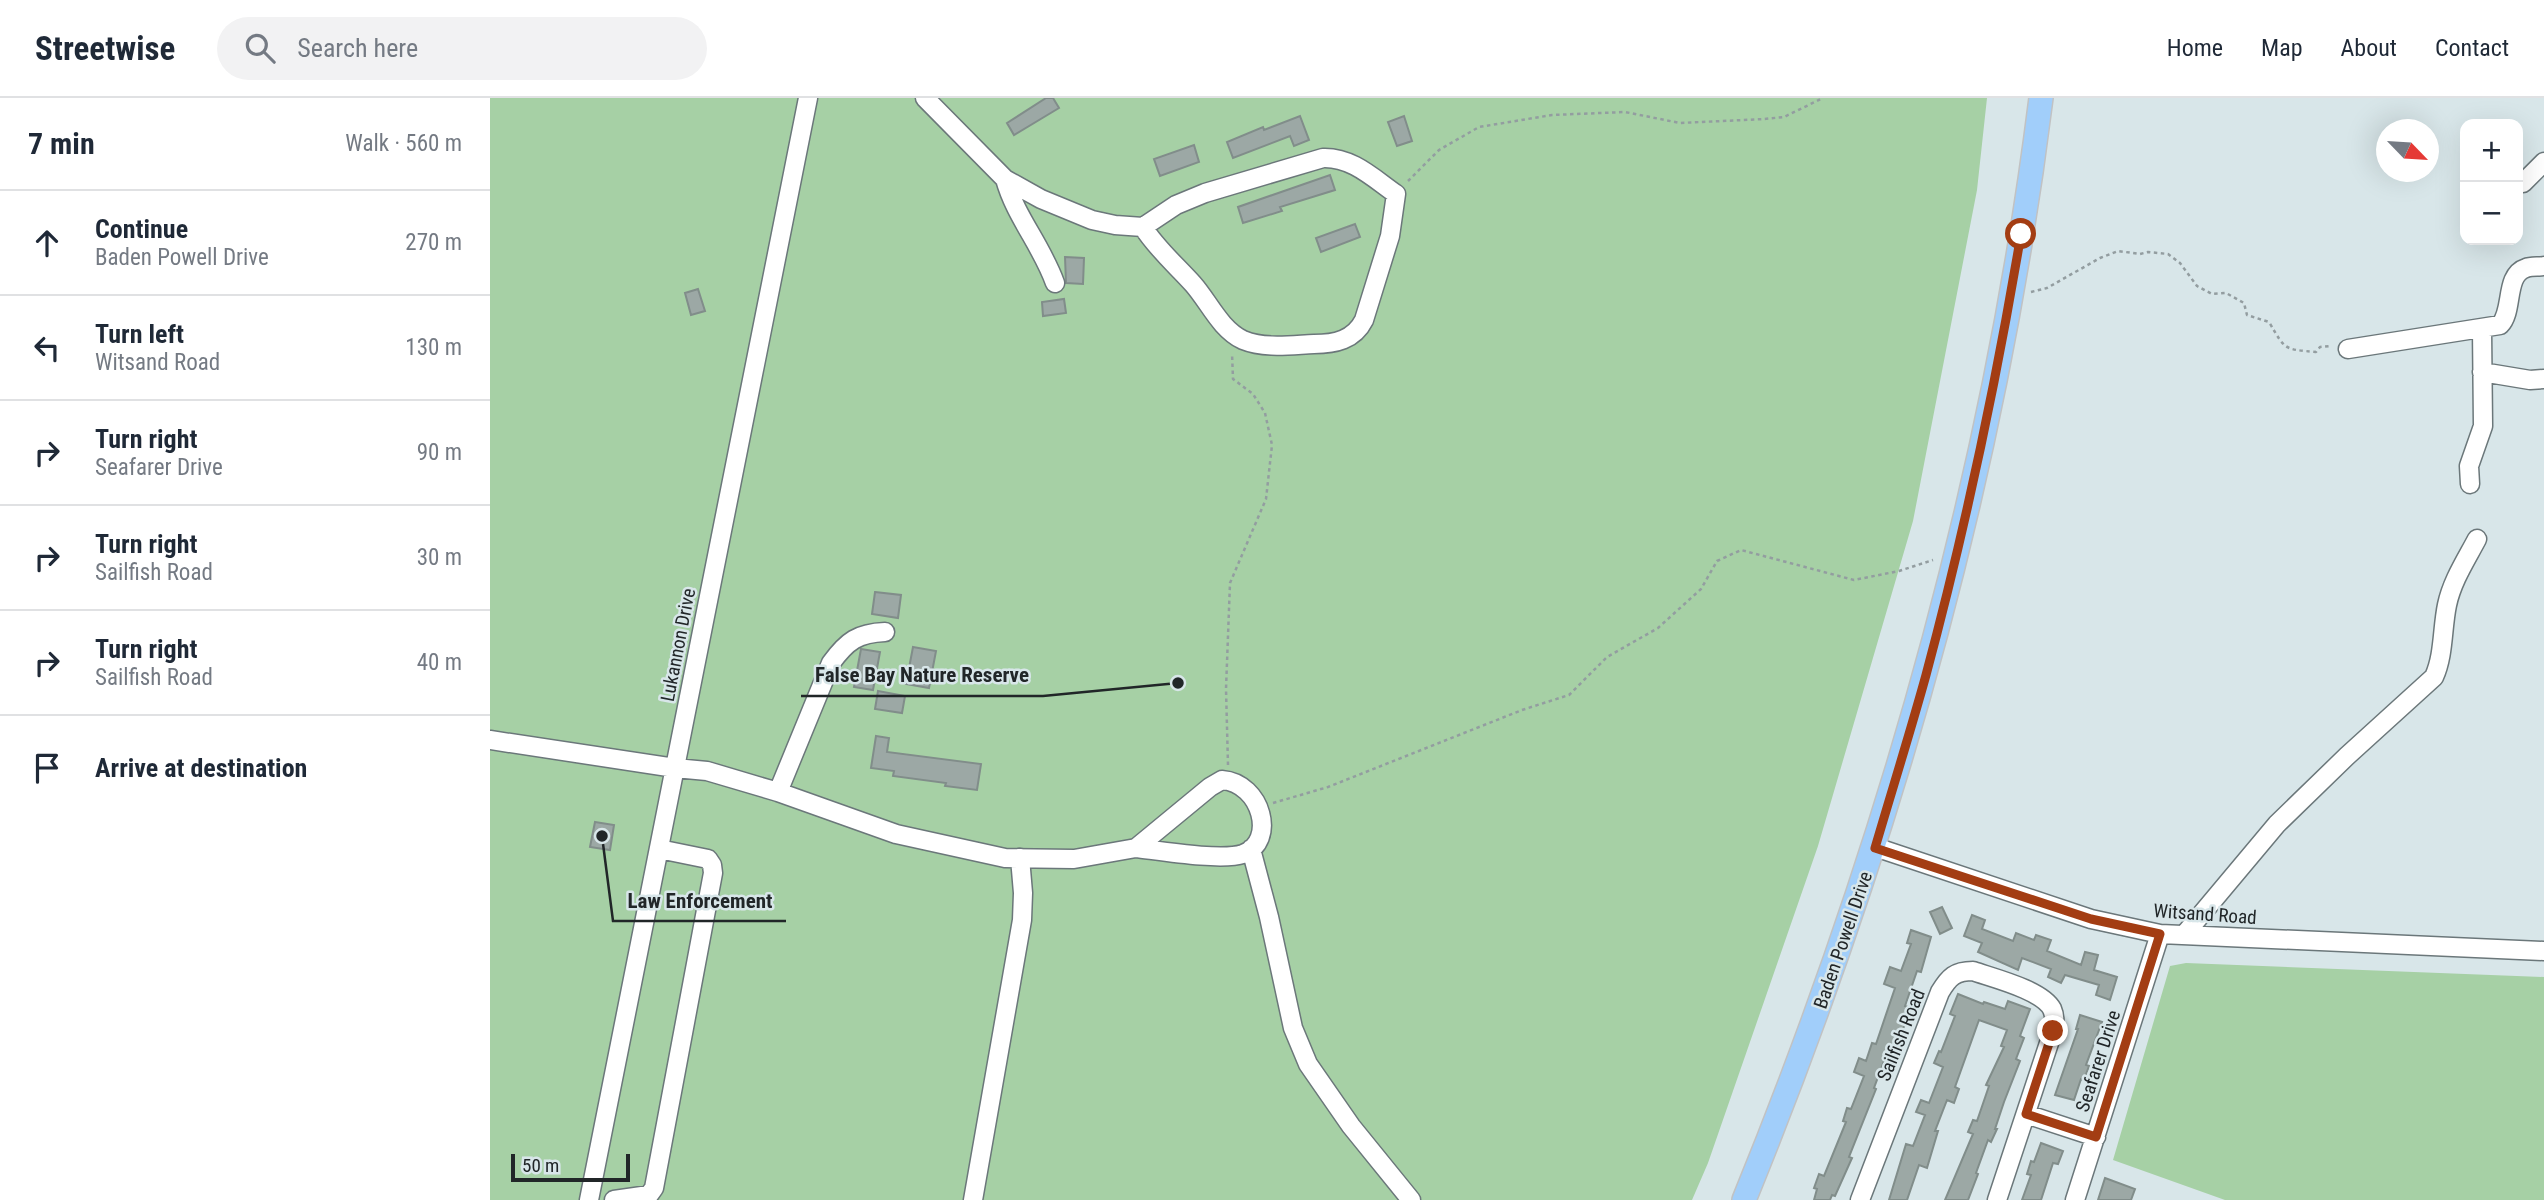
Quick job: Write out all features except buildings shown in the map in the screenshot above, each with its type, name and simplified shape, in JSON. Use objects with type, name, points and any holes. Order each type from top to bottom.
[{"type":"main road","name":"Baden Powell Drive","points":[[1744,1200],[1818,1012],[1875,848],[1927,669],[1984,433],[2012,289],[2041,98]]},
{"type":"street","name":"Lukannon Drive","points":[[589,1200],[808,98]]},
{"type":"street","points":[[925,98],[1005,178],[1041,199],[1092,220],[1115,225],[1143,226],[1176,205],[1195,197],[1323,158],[1334,158],[1353,164],[1396,194],[1390,236],[1364,320],[1357,332],[1333,343],[1279,345],[1247,341],[1231,332],[1194,285],[1151,239],[1143,226]]},
{"type":"street","points":[[2524,183],[2544,162]]},
{"type":"street","points":[[1005,178],[1009,195],[1039,244],[1055,283]]},
{"type":"street","points":[[2348,349],[2500,325],[2504,321],[2513,281],[2526,268],[2544,267]]},
{"type":"street","points":[[2470,484],[2469,466],[2483,426],[2482,329]]},
{"type":"street","points":[[2482,372],[2530,380],[2544,379]]},
{"type":"street","points":[[2184,935],[2277,824],[2434,677],[2439,666],[2447,604],[2454,583],[2477,539]]},
{"type":"street","points":[[778,792],[831,663],[839,651],[858,636],[885,632]]},
{"type":"street","points":[[490,740],[707,771],[778,792],[896,834],[969,852],[1020,858],[1074,859],[1136,848],[1194,855],[1242,854],[1251,849],[1258,840],[1261,830],[1260,807],[1248,791],[1223,780],[1210,787],[1136,848]]},
{"type":"street","name":"Witsand Road","points":[[1875,848],[2080,916],[2160,934],[2544,951]]},
{"type":"street","points":[[614,1200],[649,1195],[654,1188],[713,873],[708,859],[659,849]]},
{"type":"street","points":[[1251,849],[1293,1028],[1308,1064],[1351,1126],[1412,1200]]},
{"type":"street","points":[[973,1200],[1022,920],[1020,858]]},
{"type":"street","name":"Seafarer Drive","points":[[2075,1200],[2160,934]]},
{"type":"street","name":"Sailfish Road","points":[[1860,1200],[1940,992],[1954,974],[1973,971],[2036,995],[2048,1003],[2055,1018],[1997,1200]]},
{"type":"street","points":[[2026,1114],[2096,1137]]},
{"type":"path","points":[[1396,194],[1439,150],[1479,127],[1552,115],[1625,112],[1681,123],[1764,119],[1784,117],[1823,98]]},
{"type":"path","points":[[2012,289],[2035,293],[2118,251],[2168,254],[2180,263],[2197,286],[2212,293],[2226,293],[2244,303],[2247,315],[2269,322],[2281,343],[2288,349],[2316,352],[2320,347],[2348,349]]},
{"type":"path","points":[[1228,780],[1226,689],[1230,583],[1266,499],[1272,444],[1265,413],[1253,394],[1233,379],[1231,332]]},
{"type":"path","points":[[1260,807],[1328,787],[1522,710],[1569,695],[1608,657],[1658,628],[1701,589],[1717,561],[1741,550],[1854,580],[1899,571],[1956,553]]},
{"type":"green space","points":[[490,98],[1987,98],[1977,190],[1913,521],[1818,846],[1708,1163],[1692,1200],[490,1200]]},
{"type":"green space","points":[[2186,963],[2544,977],[2544,1200],[2225,1200],[2113,1160],[2170,966]]},
{"type":"place","name":"False Bay Nature Reserve","points":[[1178,683]]},
{"type":"place","name":"Law Enforcement","points":[[602,836]]},
{"type":"route","points":[[2021,234],[1992,394],[1960,540],[1925,678],[1875,848],[2091,919],[2160,934],[2096,1137],[2026,1114],[2053,1031]]}]
